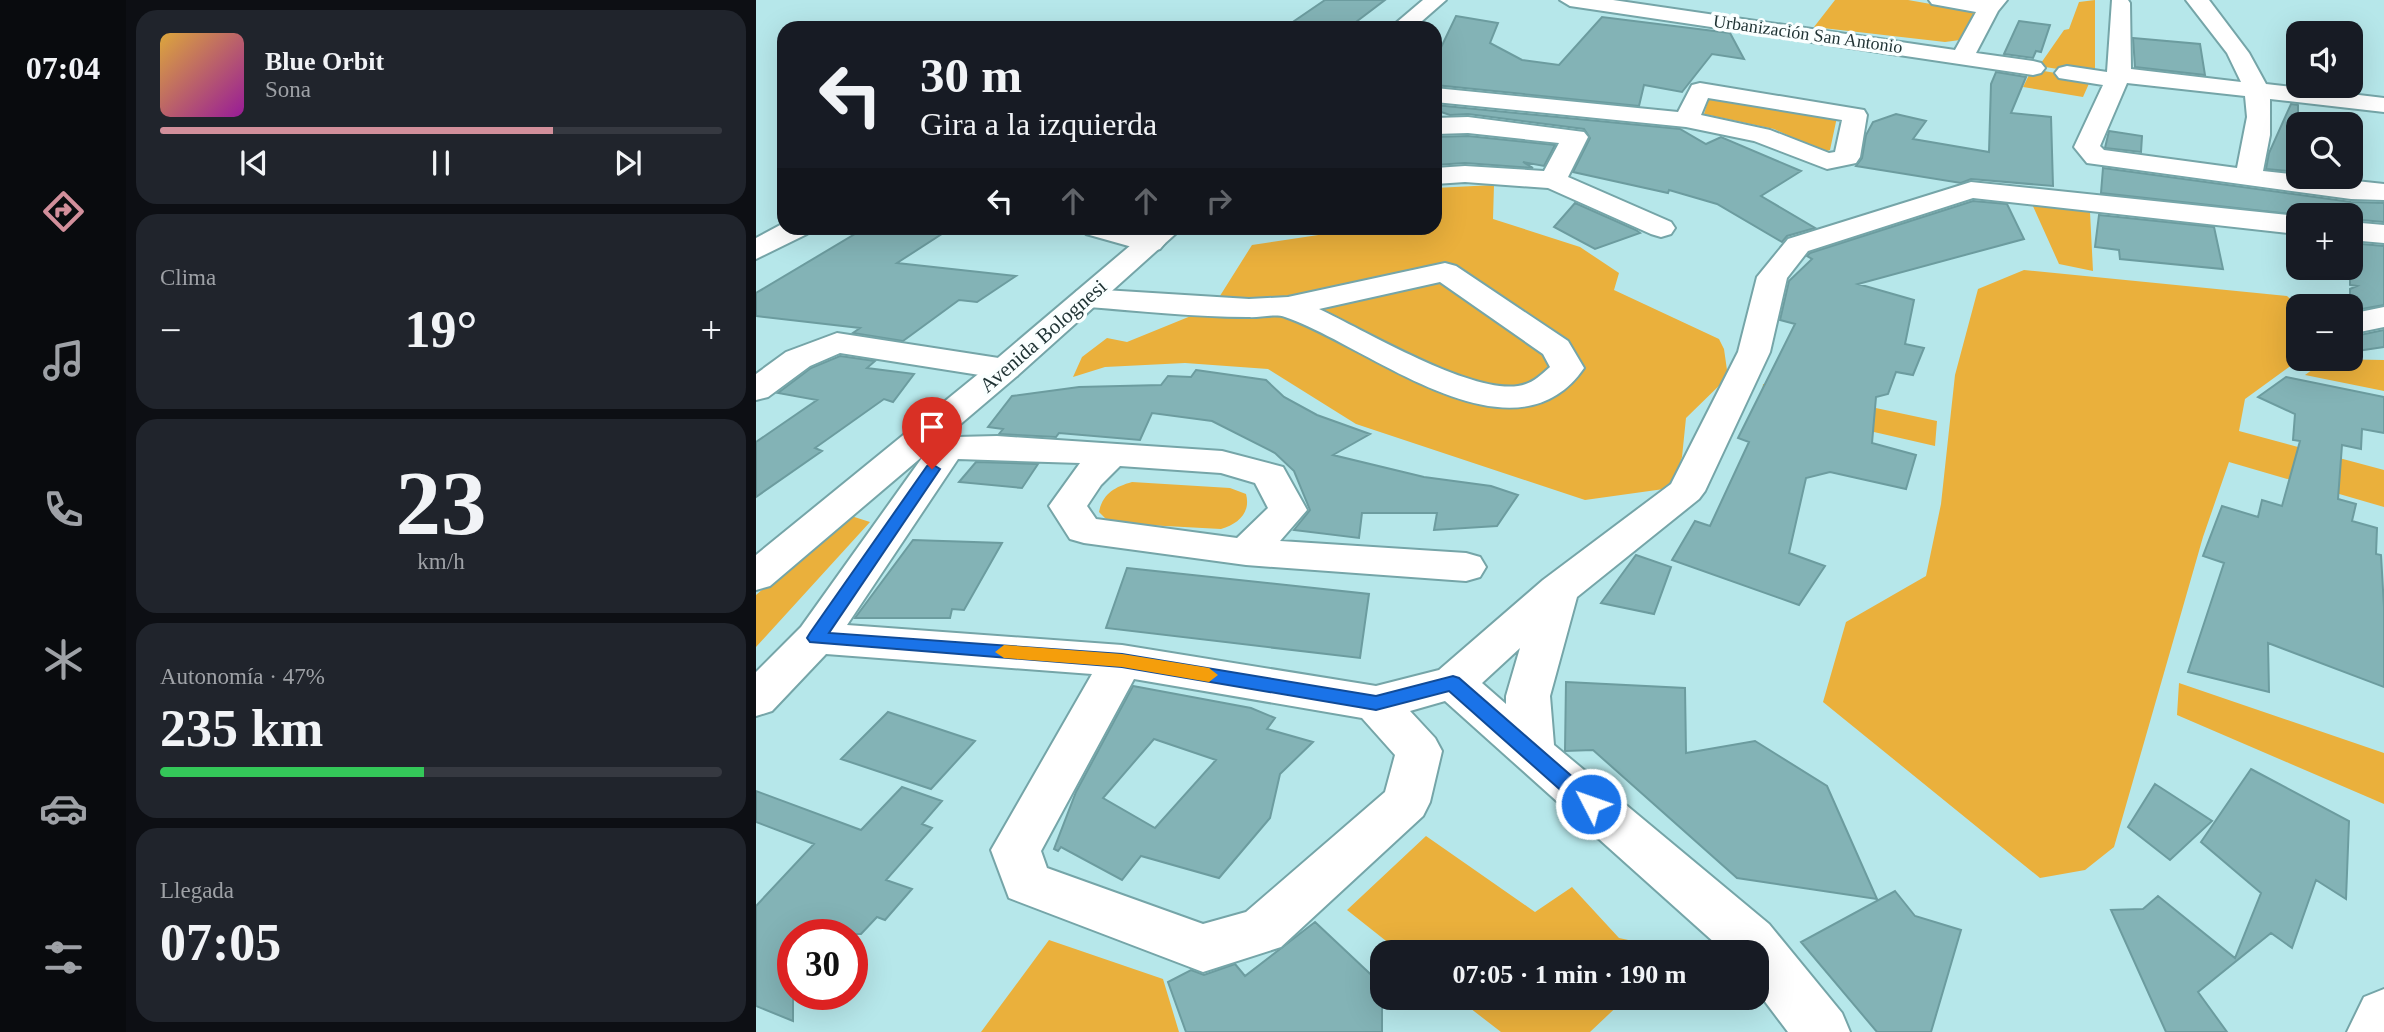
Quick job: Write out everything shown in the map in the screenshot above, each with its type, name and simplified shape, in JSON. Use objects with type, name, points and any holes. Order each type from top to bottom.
[{"type":"street","points":[[1410,21],[1436,0]]},
{"type":"street","name":"Urbanización San Antonio","points":[[1570,0],[2033,68]]},
{"type":"street","points":[[1939,0],[1993,4],[1963,56]]},
{"type":"street","points":[[2196,0],[2247,63],[2258,91],[2261,127],[2248,178]]},
{"type":"street","points":[[2120,3],[2118,78],[2087,147],[2096,157],[2248,178],[2384,192]]},
{"type":"street","points":[[2067,73],[2384,105]]},
{"type":"street","points":[[1442,96],[1686,120],[1761,135],[1826,161],[1847,157],[1855,115],[1700,90],[1686,120]]},
{"type":"street","points":[[1442,126],[1468,125],[1575,137],[1553,180]]},
{"type":"street","points":[[1442,176],[1465,174],[1553,180],[1661,228]]},
{"type":"street","points":[[816,638],[1122,661],[1376,703],[1453,683],[1558,590],[1686,491],[1754,352],[1772,277],[1798,245],[1971,190],[2286,224]]},
{"type":"street","points":[[2363,232],[2384,234]]},
{"type":"street","points":[[756,250],[784,235]]},
{"type":"street","name":"Avenida Bolognesi","points":[[756,576],[937,441],[1005,369],[1159,235]]},
{"type":"street","points":[[1088,298],[1249,308],[1287,306],[1445,272],[1556,348],[1567,368],[1556,384],[1539,393],[1511,398],[1476,394],[1287,306]]},
{"type":"street","points":[[2363,321],[2384,317]]},
{"type":"street","points":[[756,390],[799,359],[837,343],[1005,369]]},
{"type":"street","points":[[756,699],[816,638],[937,441],[1222,462],[1270,475],[1288,510],[1247,552]]},
{"type":"street","points":[[1111,454],[1087,477],[1068,506],[1083,530],[1247,552],[1466,567]]},
{"type":"street","points":[[1531,753],[1528,696],[1558,590]]},
{"type":"street","points":[[1122,661],[1016,850],[1027,883],[1203,948],[1262,931],[1406,802],[1419,751],[1376,703]]},
{"type":"street","points":[[1453,683],[1750,941],[1822,1032]]},
{"type":"street","points":[[2375,1032],[2384,1015]]},
{"type":"shaded area","points":[[1835,0],[1908,0],[1976,12],[1960,40],[1945,42],[1814,27]]},
{"type":"shaded area","points":[[2095,0],[2095,75],[2039,66],[2064,30],[2069,29],[2079,2]]},
{"type":"shaded area","points":[[2032,69],[2091,79],[2083,97],[2023,87]]},
{"type":"shaded area","points":[[1709,98],[1837,117],[1830,150],[1824,152],[1774,129],[1704,114]]},
{"type":"shaded area","points":[[1494,185],[1493,219],[1580,247],[1619,273],[1614,290],[1719,339],[1724,349],[1728,377],[1686,418],[1682,457],[1671,488],[1585,500],[1356,424],[1268,369],[1185,363],[1105,367],[1073,377],[1082,357],[1107,338],[1127,342],[1213,307],[1252,245],[1318,235],[1442,235],[1442,188]]},
{"type":"shaded area","points":[[2032,204],[2090,212],[2093,271],[2059,264]]},
{"type":"shaded area","points":[[2024,270],[2286,296],[2286,369],[2245,399],[2239,431],[2384,470],[2384,507],[2229,462],[2203,537],[2114,847],[2085,870],[2040,878],[1823,702],[1846,622],[1926,576],[1941,504],[1955,375],[1978,289]]},
{"type":"shaded area","points":[[2363,360],[2384,360],[2384,391],[2305,375],[2310,371],[2363,371]]},
{"type":"shaded area","points":[[1763,384],[1937,421],[1935,446],[1761,406]]},
{"type":"shaded area","points":[[1132,482],[1230,488],[1246,494],[1247,507],[1238,521],[1221,529],[1110,523],[1099,512],[1103,500],[1115,489]]},
{"type":"shaded area","points":[[848,515],[870,522],[756,647],[756,595]]},
{"type":"shaded area","points":[[2179,683],[2384,753],[2384,804],[2177,715]]},
{"type":"shaded area","points":[[1426,836],[1535,912],[1572,887],[1619,938],[1628,940],[1385,940],[1347,910]]},
{"type":"shaded area","points":[[1049,940],[1163,979],[1179,1032],[981,1032]]},
{"type":"shaded area","points":[[1473,1010],[1613,1010],[1590,1032],[1501,1032]]},
{"type":"building","points":[[1325,0],[1385,0],[1357,21],[1294,21]]},
{"type":"building","points":[[1456,16],[1498,23],[1490,43],[1522,60],[1559,65],[1602,17],[1730,33],[1744,59],[1712,54],[1682,92],[1644,85],[1639,106],[1442,86],[1442,45]]},
{"type":"building","points":[[2019,21],[2050,25],[2041,52],[2036,51],[2033,58],[2004,54]]},
{"type":"building","points":[[2133,38],[2200,44],[2205,75],[2135,67]]},
{"type":"building","points":[[1996,72],[2026,77],[2011,113],[2051,117],[2053,186],[1971,179],[1961,183],[1856,166],[1862,158],[1866,135],[1873,122],[1896,114],[1926,121],[1913,139],[1989,152],[1991,84]]},
{"type":"building","points":[[2291,104],[2298,105],[2298,112],[2287,112]]},
{"type":"building","points":[[1442,106],[1680,129],[1706,144],[1721,137],[1801,171],[1761,196],[1815,228],[1787,236],[1782,242],[1717,204],[1669,190],[1668,193],[1573,172],[1590,138],[1584,129],[1468,114],[1450,115],[1442,112]]},
{"type":"building","points":[[2286,115],[2286,171],[2266,169],[2269,153]]},
{"type":"building","points":[[2109,131],[2142,136],[2141,152],[2105,148]]},
{"type":"building","points":[[1468,136],[1555,145],[1544,166],[1523,162],[1533,168],[1465,163],[1442,165],[1442,137]]},
{"type":"building","points":[[2103,168],[2351,202],[2384,203],[2384,222],[2363,220],[2363,203],[2286,203],[2286,213],[2101,193]]},
{"type":"building","points":[[1973,201],[2007,204],[2024,239],[1858,284],[1914,300],[1905,344],[1924,348],[1913,375],[1896,372],[1888,394],[1876,397],[1872,443],[1916,455],[1906,489],[1830,472],[1806,478],[1789,553],[1825,566],[1799,605],[1672,560],[1695,521],[1710,526],[1749,442],[1738,438],[1795,324],[1780,320],[1789,281],[1812,259],[1807,256]]},
{"type":"building","points":[[1575,203],[1640,233],[1595,249],[1554,227]]},
{"type":"building","points":[[2099,215],[2214,227],[2223,269],[2120,259],[2119,250],[2095,247]]},
{"type":"building","points":[[853,235],[940,235],[897,263],[1016,276],[977,302],[959,300],[903,341],[853,333],[860,328],[756,316],[756,293]]},
{"type":"building","points":[[2363,244],[2384,246],[2384,305],[2363,309],[2363,294],[2350,294],[2350,289],[2357,286],[2350,285],[2350,280],[2363,280]]},
{"type":"building","points":[[2384,330],[2384,347],[2363,350],[2363,334]]},
{"type":"building","points":[[840,356],[875,361],[867,368],[914,374],[893,402],[884,399],[815,448],[822,451],[756,497],[756,442],[817,400],[778,393],[811,368]]},
{"type":"building","points":[[1196,370],[1266,380],[1284,397],[1317,415],[1370,434],[1333,455],[1424,477],[1491,486],[1518,495],[1497,526],[1434,530],[1437,513],[1362,513],[1359,538],[1294,530],[1310,510],[1294,471],[1275,453],[1212,421],[1152,413],[1140,440],[1059,433],[1056,437],[999,434],[1003,429],[988,427],[1012,396],[1079,387],[1161,385],[1168,376],[1191,377]]},
{"type":"building","points":[[2286,377],[2384,397],[2384,433],[2362,429],[2361,449],[2342,445],[2338,499],[2356,504],[2352,521],[2377,528],[2376,554],[2381,555],[2384,607],[2384,687],[2268,643],[2269,692],[2188,672],[2224,563],[2203,556],[2222,506],[2258,517],[2262,500],[2282,506],[2300,441],[2293,440],[2295,414],[2258,397]]},
{"type":"building","points":[[976,462],[1038,464],[1022,488],[959,482]]},
{"type":"building","points":[[913,540],[1002,543],[964,610],[952,609],[950,618],[855,618]]},
{"type":"building","points":[[1636,555],[1671,567],[1654,614],[1601,603]]},
{"type":"building","points":[[1127,568],[1369,594],[1360,658],[1106,628]]},
{"type":"building","points":[[1566,682],[1685,688],[1686,753],[1755,741],[1827,786],[1877,899],[1737,878],[1593,750],[1565,751]]},
{"type":"building","points":[[1133,686],[1251,708],[1275,718],[1267,729],[1313,742],[1280,774],[1270,818],[1219,878],[1141,856],[1122,880],[1061,847],[1058,851],[1054,849],[1076,792]],"holes":[[[1154,739],[1216,760],[1155,828],[1103,798]]]},
{"type":"building","points":[[888,712],[975,741],[931,789],[841,759]]},
{"type":"building","points":[[2251,769],[2349,821],[2346,899],[2316,880],[2292,948],[2271,933],[2198,992],[2227,1032],[2166,1032],[2111,910],[2143,909],[2158,896],[2235,958],[2261,893],[2201,842]]},
{"type":"building","points":[[2155,784],[2212,821],[2170,860],[2128,827]]},
{"type":"building","points":[[902,787],[942,801],[922,824],[932,828],[886,880],[912,889],[885,920],[877,917],[868,927],[868,919],[777,919],[777,1010],[793,1010],[793,1021],[756,1006],[756,906],[814,844],[756,822],[756,791],[861,830]]},
{"type":"building","points":[[1895,891],[1915,916],[1961,930],[1931,1032],[1877,1032],[1801,942]]},
{"type":"building","points":[[1315,922],[1370,974],[1370,1010],[1382,1010],[1382,1032],[1186,1032],[1168,982],[1191,970],[1204,975],[1235,964],[1245,976]]},
{"type":"slow traffic","points":[[1004,652],[1122,661],[1209,675]]},
{"type":"route","points":[[932,469],[816,638],[1122,661],[1376,703],[1453,683],[1591,804]]}]
